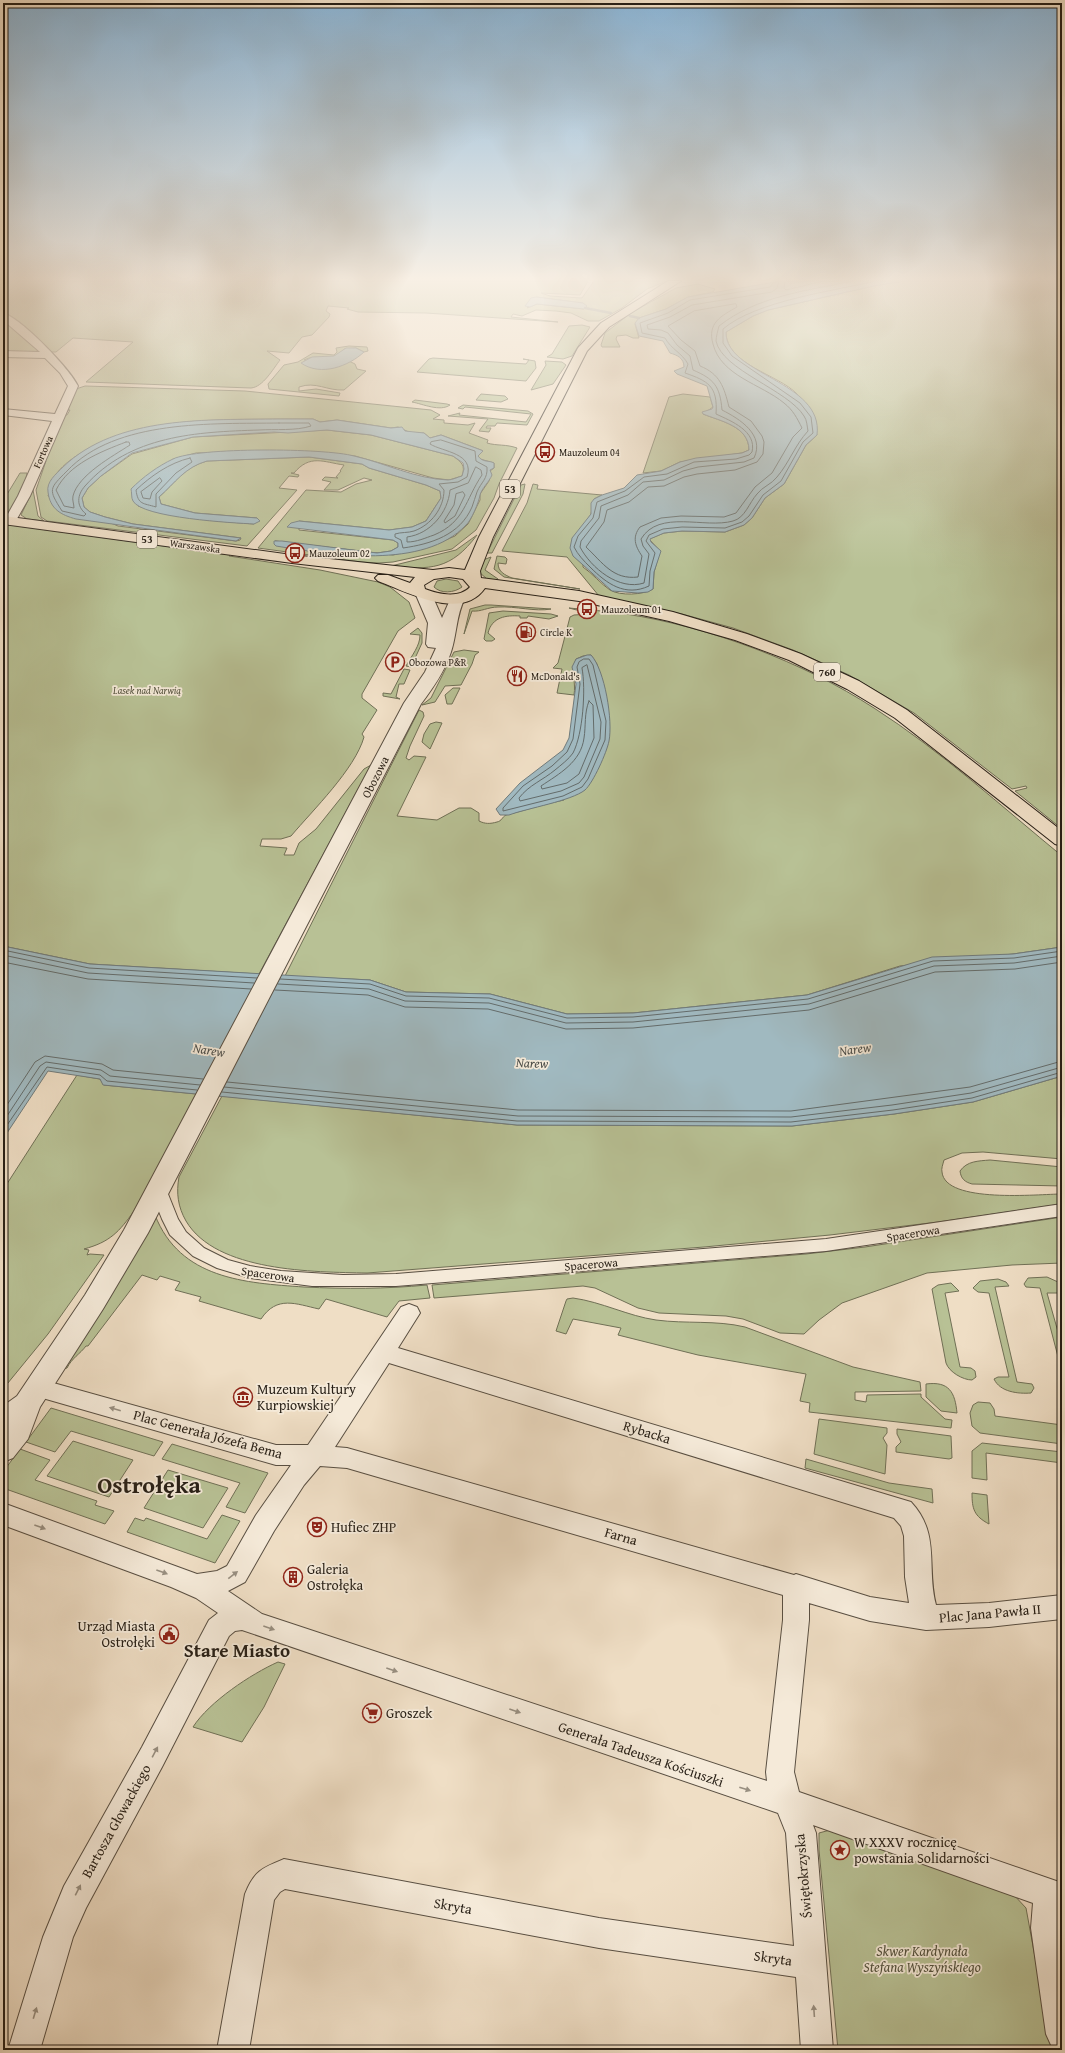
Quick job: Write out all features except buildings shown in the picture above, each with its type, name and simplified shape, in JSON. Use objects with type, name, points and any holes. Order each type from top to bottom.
[{"type":"main road","name":"53","points":[[486,537],[460,558],[418,582],[421,592],[436,598],[463,597],[477,590],[472,571],[486,537],[567,377]]},
{"type":"main road","name":"Warszawska","points":[[6,520],[292,559],[434,574]]},
{"type":"main road","name":"Warszawska","points":[[292,559],[377,576],[421,592]]},
{"type":"main road","name":"53","points":[[434,574],[456,573],[475,580]]},
{"type":"main road","name":"760","points":[[475,580],[579,596],[673,617],[730,633],[779,651],[836,676],[901,714],[1062,840]]},
{"type":"main road","name":"760","points":[[463,597],[522,596],[615,605]]},
{"type":"street","name":"Fortowa","points":[[6,520],[26,492],[59,418],[73,385],[68,377]]},
{"type":"street","points":[[3,412],[59,418]]},
{"type":"street","name":"Obozowa","points":[[413,703],[418,679],[435,644],[436,633],[436,623],[421,592]]},
{"type":"street","name":"Obozowa","points":[[158,1189],[413,703],[430,681],[443,652],[449,614],[463,597]]},
{"type":"street","points":[[3,1450],[18,1431],[33,1396],[110,1276],[158,1189]]},
{"type":"street","name":"Spacerowa","points":[[158,1189],[168,1215],[180,1237],[191,1247],[216,1262],[232,1269],[254,1274],[356,1281],[396,1280],[826,1245],[1062,1210]]},
{"type":"street","points":[[196,1586],[221,1582],[236,1574],[265,1524],[295,1478],[315,1455],[409,1313]]},
{"type":"street","name":"Rybacka","points":[[382,1352],[891,1506],[902,1510],[910,1516]]},
{"type":"street","points":[[3,1421],[33,1396]]},
{"type":"street","name":"Plac Generała Józefa Bema","points":[[33,1396],[276,1455],[315,1455]]},
{"type":"street","name":"Farna","points":[[315,1455],[348,1458],[796,1586],[870,1609],[926,1618]]},
{"type":"street","points":[[3,1514],[173,1576],[196,1586],[234,1610]]},
{"type":"street","name":"Plac Jana Pawła II","points":[[910,1516],[915,1524],[918,1534],[918,1587],[926,1618],[958,1618],[1062,1607]]},
{"type":"street","name":"Świętokrzyska","points":[[796,1586],[796,1620],[780,1772],[782,1787],[800,1833],[817,2050]]},
{"type":"street","name":"Generała Tadeusza Kościuszki","points":[[234,1610],[254,1623],[787,1802],[1055,1896]]},
{"type":"street","name":"Bartosza Głowackiego","points":[[24,2050],[58,1937],[84,1879],[152,1757],[219,1628],[228,1621],[234,1610]]},
{"type":"street","name":"Skryta","points":[[233,2050],[260,1894],[269,1881],[284,1874],[599,1933],[811,1964]]},
{"type":"street","points":[[1055,1896],[1046,1928],[1062,2034]]},
{"type":"green space","points":[[92,377],[268,377],[260,384],[251,388],[86,382]]},
{"type":"green space","points":[[274,377],[359,377],[344,390],[311,385],[299,387],[299,391],[316,389],[340,393],[339,396],[269,389],[268,384]]},
{"type":"green space","points":[[475,377],[529,377],[526,381]]},
{"type":"green space","points":[[539,377],[558,377],[553,384],[531,390]]},
{"type":"green space","points":[[770,377],[1062,377],[1062,829],[1015,791],[1027,788],[1026,786],[1012,789],[914,713],[849,675],[793,650],[733,628],[682,614],[599,596],[567,557],[502,551],[527,503],[533,484],[538,485],[537,489],[602,495],[594,499],[591,514],[585,523],[583,567],[607,588],[614,592],[632,594],[643,593],[653,589],[654,572],[660,551],[649,539],[664,533],[682,531],[725,532],[744,525],[752,518],[765,498],[784,484],[806,445],[817,435],[800,398],[788,387]]},
{"type":"green space","points":[[85,386],[245,391],[431,410],[440,415],[433,419],[444,420],[444,423],[468,425],[475,423],[469,433],[488,440],[487,443],[517,448],[499,484],[494,498],[476,530],[452,549],[393,562],[361,562],[258,548],[306,490],[341,492],[356,484],[372,480],[364,478],[338,490],[324,490],[331,482],[322,480],[325,477],[338,478],[336,477],[344,465],[323,461],[311,461],[300,467],[294,473],[291,473],[299,475],[298,477],[289,476],[279,488],[297,490],[247,546],[47,521],[41,517],[36,490],[46,461],[43,460],[64,415],[67,415],[70,410],[66,410],[76,389]],"holes":[[[313,419],[320,422],[337,420],[391,428],[398,427],[411,433],[424,433],[430,438],[441,435],[483,451],[478,456],[480,459],[494,463],[494,468],[490,471],[489,481],[480,494],[480,500],[468,524],[455,536],[433,545],[393,555],[275,541],[377,553],[391,551],[398,547],[398,543],[393,540],[299,530],[299,521],[389,530],[412,527],[426,521],[441,498],[440,491],[426,485],[369,468],[362,464],[309,457],[207,461],[192,467],[180,476],[159,497],[161,504],[195,513],[257,518],[254,524],[181,516],[138,506],[165,465],[173,459],[196,453],[250,451],[355,456],[433,478],[449,480],[462,476],[463,472],[462,464],[453,456],[371,435],[327,430],[193,437],[132,454],[101,476],[88,488],[82,498],[84,507],[90,512],[105,517],[133,524],[241,538],[240,540],[236,541],[118,526],[48,496],[55,475],[70,460],[108,440],[131,432],[155,426],[205,421]]]},
{"type":"green space","points":[[481,394],[505,396],[508,399],[501,402],[476,400]]},
{"type":"green space","points":[[683,394],[710,397],[713,407],[703,414],[725,422],[739,430],[748,442],[749,450],[742,453],[680,462],[661,471],[643,473],[669,397]]},
{"type":"green space","points":[[415,400],[450,405],[436,408],[412,402]]},
{"type":"green space","points":[[463,405],[528,411],[533,414],[527,425],[497,423],[495,426],[487,426],[486,428],[491,428],[489,432],[479,431],[488,419],[448,416],[460,413],[459,415],[526,422],[531,414],[465,407],[463,409],[458,408]]},
{"type":"green space","points":[[20,473],[27,473],[26,479],[11,511],[3,514],[3,497],[6,496]]},
{"type":"green space","points":[[525,484],[523,494],[492,553],[487,553],[521,485]]},
{"type":"green space","points":[[33,490],[38,516],[44,521],[27,519],[21,515]]},
{"type":"green space","name":"Lasek nad Narwią","points":[[3,524],[230,555],[229,556],[320,570],[378,582],[390,587],[409,602],[415,618],[398,631],[362,694],[362,698],[377,710],[362,734],[364,737],[352,762],[343,776],[291,836],[281,839],[262,839],[260,846],[287,848],[284,855],[294,855],[299,843],[316,829],[364,769],[371,765],[259,974],[90,964],[3,946]]},
{"type":"green space","points":[[477,535],[458,555],[439,565],[417,568],[391,566],[456,550]]},
{"type":"green space","points":[[497,556],[505,557],[507,559],[506,564],[498,563],[498,566],[502,573],[512,578],[580,589],[504,577],[494,569]]},
{"type":"green space","points":[[491,557],[485,570],[498,579],[497,582],[487,579],[479,572],[483,560]]},
{"type":"green space","points":[[446,579],[458,581],[462,587],[455,591],[444,592],[434,587],[437,581]]},
{"type":"green space","points":[[485,605],[551,609],[538,610],[498,607],[472,611],[464,634],[470,609]]},
{"type":"green space","points":[[569,608],[619,613],[658,620],[723,637],[786,661],[817,676],[846,691],[899,725],[970,779],[1062,856],[1062,947],[1013,954],[900,966],[807,995],[633,1013],[567,1014],[490,994],[406,992],[370,980],[285,976],[419,710],[423,712],[424,716],[406,758],[409,760],[414,756],[426,757],[397,816],[437,820],[459,808],[471,808],[479,813],[479,821],[483,823],[490,823],[501,820],[506,815],[564,800],[607,702],[597,664],[591,655],[576,659],[574,668],[574,695],[557,693],[562,669],[553,668],[558,663],[570,617],[574,615],[592,614]]},
{"type":"green space","points":[[503,611],[551,614],[558,616],[549,619],[528,616],[527,618],[515,616],[500,618],[493,623],[488,633],[495,639],[492,641],[486,641],[484,639],[489,613]]},
{"type":"green space","points":[[418,628],[422,633],[422,643],[411,667],[406,666],[420,639],[420,635],[410,634]]},
{"type":"green space","points":[[464,650],[479,652],[475,655],[461,685],[445,686],[435,702],[422,705],[431,698],[454,652]]},
{"type":"green space","points":[[404,669],[410,670],[404,684],[399,684],[396,697],[400,699],[383,696],[383,693],[391,694]]},
{"type":"green space","points":[[453,688],[460,688],[452,704],[447,704],[445,695]]},
{"type":"green space","points":[[436,722],[442,723],[430,749],[422,742],[424,734],[430,724]]},
{"type":"green space","points":[[77,1075],[100,1079],[104,1085],[197,1094],[134,1211],[124,1225],[113,1235],[101,1243],[84,1249],[89,1250],[87,1255],[104,1255],[48,1334],[3,1389],[3,1190]]},
{"type":"green space","points":[[1062,1076],[1062,1159],[983,1152],[962,1153],[944,1160],[942,1172],[947,1182],[959,1189],[975,1193],[994,1195],[1062,1194],[1062,1204],[938,1222],[830,1235],[704,1247],[367,1273],[345,1273],[294,1270],[268,1266],[242,1260],[219,1250],[200,1238],[186,1221],[178,1200],[179,1177],[222,1096],[517,1125],[792,1126],[894,1114],[973,1102]]},
{"type":"green space","points":[[990,1160],[1062,1167],[1062,1186],[972,1184],[962,1178],[960,1171],[969,1163]]},
{"type":"green space","points":[[155,1215],[166,1236],[181,1253],[198,1265],[217,1274],[259,1283],[304,1287],[366,1288],[427,1285],[430,1298],[399,1301],[387,1317],[326,1299],[319,1309],[295,1304],[280,1304],[267,1311],[261,1319],[199,1301],[201,1297],[175,1290],[180,1282],[160,1276],[157,1280],[142,1275],[88,1346],[81,1351],[67,1368],[63,1369]]},
{"type":"green space","points":[[1062,1217],[1062,1263],[1012,1265],[927,1273],[842,1303],[819,1320],[804,1334],[780,1333],[743,1319],[726,1316],[659,1313],[638,1308],[595,1288],[583,1286],[434,1298],[432,1285],[806,1254],[865,1247]]},
{"type":"green space","points":[[1047,1277],[1058,1282],[1061,1288],[1058,1293],[1047,1293],[1062,1346],[1062,1372],[1040,1288],[1026,1287],[1024,1284],[1028,1278]]},
{"type":"green space","points":[[998,1279],[1006,1282],[1009,1286],[995,1287],[1017,1382],[1032,1384],[1034,1388],[1031,1393],[1010,1391],[1000,1387],[994,1379],[998,1377],[1009,1377],[989,1293],[978,1292],[973,1288],[980,1281]]},
{"type":"green space","points":[[951,1283],[959,1291],[945,1293],[960,1367],[971,1368],[975,1371],[976,1377],[972,1380],[965,1379],[957,1375],[946,1363],[932,1289],[938,1285]]},
{"type":"green space","points":[[573,1298],[656,1320],[712,1323],[745,1327],[853,1367],[920,1382],[921,1391],[855,1392],[855,1400],[866,1402],[867,1395],[921,1394],[921,1397],[945,1419],[952,1420],[951,1428],[809,1412],[810,1403],[800,1401],[806,1374],[698,1355],[618,1335],[621,1328],[573,1319],[566,1334],[556,1331],[567,1299]]},
{"type":"green space","points":[[926,1384],[940,1384],[945,1386],[955,1399],[957,1413],[941,1411],[926,1397]]},
{"type":"green space","points":[[978,1402],[990,1403],[994,1409],[995,1416],[1062,1425],[1062,1444],[980,1433],[972,1426],[970,1413],[973,1405]]},
{"type":"green space","points":[[51,1408],[163,1442],[154,1456],[71,1431],[55,1452],[26,1442]]},
{"type":"green space","points":[[819,1419],[887,1428],[887,1433],[883,1438],[887,1445],[885,1474],[814,1454]]},
{"type":"green space","points":[[897,1429],[951,1436],[952,1458],[949,1459],[896,1452],[896,1447],[901,1442],[897,1434]]},
{"type":"green space","points":[[73,1441],[133,1460],[109,1497],[47,1476]]},
{"type":"green space","points":[[982,1443],[1062,1452],[1062,1463],[986,1453],[987,1480],[972,1478],[972,1451]]},
{"type":"green space","points":[[172,1444],[268,1473],[245,1513],[226,1507],[240,1483],[162,1459]]},
{"type":"green space","points":[[20,1449],[50,1460],[35,1480],[97,1501],[95,1505],[114,1511],[105,1524],[3,1488],[3,1472]]},
{"type":"green space","points":[[806,1459],[889,1483],[932,1489],[933,1503],[805,1468]]},
{"type":"green space","points":[[168,1470],[228,1488],[203,1528],[144,1508]]},
{"type":"green space","points":[[972,1493],[987,1495],[989,1524],[980,1518],[975,1512],[973,1508]]},
{"type":"green space","points":[[222,1515],[240,1521],[215,1563],[127,1532],[135,1518],[144,1521],[146,1518],[207,1539]]},
{"type":"green space","points":[[278,1662],[285,1664],[264,1707],[242,1742],[193,1727],[209,1708],[231,1690],[243,1681]]},
{"type":"green space","name":"Skwer Kardynała Stefana Wyszyńskiego","points":[[830,1830],[1013,1894],[1026,1908],[1052,2050],[838,2050],[819,1850],[819,1833]]},
{"type":"water","points":[[684,377],[769,377],[791,390],[806,402],[815,417],[817,435],[806,445],[784,484],[765,498],[752,518],[744,525],[725,532],[682,531],[664,533],[650,539],[651,542],[661,551],[654,572],[653,589],[648,592],[638,593],[612,591],[573,556],[570,548],[572,538],[591,514],[591,503],[594,499],[624,488],[637,475],[661,471],[680,462],[696,458],[742,453],[749,450],[748,442],[739,430],[725,422],[703,414],[702,412],[712,409],[713,407],[707,386]]},
{"type":"water","points":[[313,419],[320,422],[337,420],[391,428],[402,427],[405,431],[424,433],[430,438],[441,435],[483,451],[478,456],[482,460],[494,463],[494,468],[490,470],[492,475],[481,492],[470,520],[448,539],[426,549],[402,554],[376,556],[298,550],[276,546],[274,541],[377,553],[391,551],[398,547],[398,543],[393,540],[287,527],[291,523],[299,521],[389,530],[412,527],[426,521],[441,498],[440,491],[426,485],[369,468],[362,464],[309,457],[207,461],[186,471],[159,497],[161,504],[195,513],[257,518],[260,521],[254,524],[189,518],[153,512],[140,507],[133,501],[131,489],[151,472],[173,459],[208,452],[291,450],[339,453],[366,459],[424,477],[448,480],[462,476],[464,469],[463,463],[453,456],[371,435],[327,430],[193,437],[132,453],[101,476],[88,488],[82,498],[84,507],[90,512],[105,517],[133,524],[241,538],[236,541],[76,519],[57,510],[49,498],[48,488],[52,478],[63,467],[85,450],[110,438],[137,429],[194,421]]},
{"type":"water","points":[[591,655],[600,672],[607,696],[610,721],[608,746],[596,774],[585,790],[570,798],[509,815],[500,815],[496,809],[520,783],[563,750],[569,738],[576,684],[572,667],[576,659]]},
{"type":"water","name":"Narew","points":[[3,946],[90,964],[370,980],[406,992],[490,994],[567,1014],[633,1013],[807,995],[932,957],[1013,954],[1062,947],[1062,1076],[973,1102],[894,1114],[792,1126],[517,1125],[103,1085],[100,1079],[48,1071],[3,1139]]},
{"type":"place","name":"Mauzoleum 04","points":[[545,452]]},
{"type":"place","name":"Mauzoleum 02","points":[[295,553]]},
{"type":"place","name":"Mauzoleum 01","points":[[587,609]]},
{"type":"place","name":"Circle K","points":[[526,632]]},
{"type":"place","name":"Obozowa P&R","points":[[395,662]]},
{"type":"place","name":"McDonald's","points":[[517,676]]},
{"type":"place","name":"Muzeum Kultury Kurpiowskiej","points":[[243,1397]]},
{"type":"place","name":"Hufiec ZHP","points":[[317,1527]]},
{"type":"place","name":"Galeria Ostrołęka","points":[[293,1577]]},
{"type":"place","name":"Urząd Miasta Ostrołęki","points":[[169,1634]]},
{"type":"place","name":"Groszek","points":[[372,1713]]},
{"type":"place","name":"W XXXV rocznicę powstania Solidarności","points":[[840,1850]]},
{"type":"district","name":"Ostrołęka","points":[[149,1484]]},
{"type":"district","name":"Stare Miasto","points":[[237,1650]]}]
